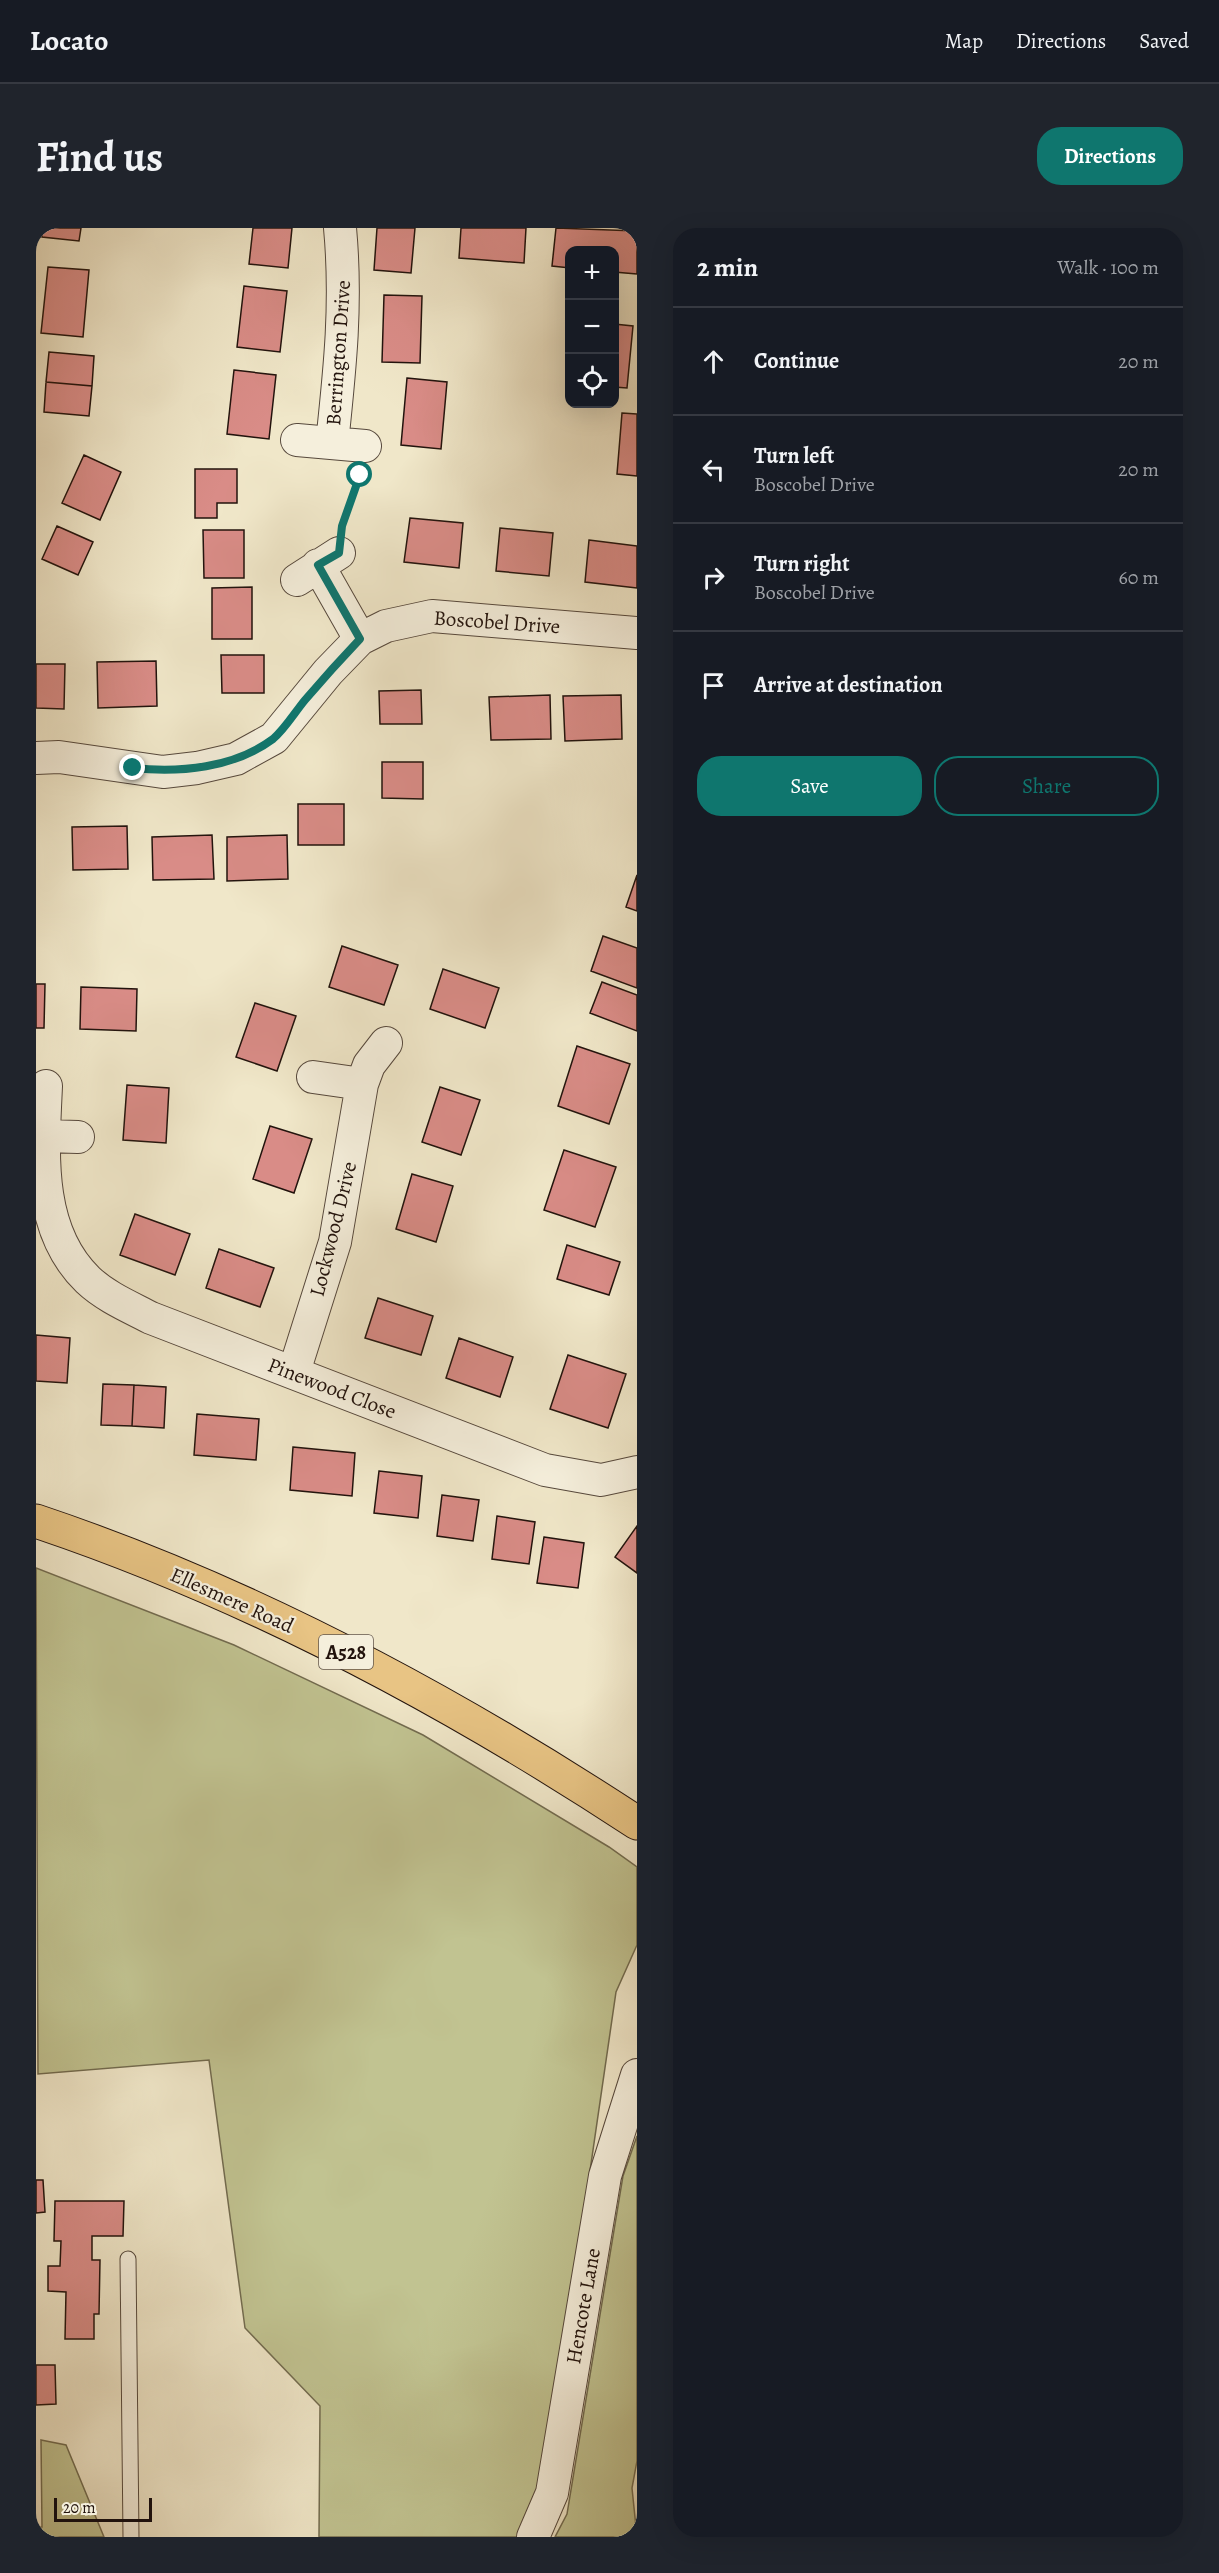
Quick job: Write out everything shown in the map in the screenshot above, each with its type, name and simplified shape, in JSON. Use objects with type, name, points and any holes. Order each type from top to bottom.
[{"type":"main road","name":"Ellesmere Road","points":[[36,1521],[109,1546],[339,1648],[559,1771],[637,1823]]},
{"type":"street","name":"Berrington Drive","points":[[332,443],[344,335],[345,284],[340,228]]},
{"type":"street","name":"Berrington Drive","points":[[297,440],[365,446]]},
{"type":"street","points":[[318,566],[360,639]]},
{"type":"street","name":"Boscobel Drive","points":[[36,758],[58,758],[163,772],[197,768],[236,759],[274,738],[328,672],[360,639],[386,627],[432,616],[637,633]]},
{"type":"street","name":"Lockwood Drive","points":[[294,1372],[335,1242],[362,1084],[369,1065],[386,1042]]},
{"type":"street","points":[[313,1077],[362,1084]]},
{"type":"street","name":"Pinewood Close","points":[[46,1086],[44,1136],[47,1242],[72,1262],[89,1281],[114,1299],[151,1318],[545,1470],[601,1480],[637,1472]]},
{"type":"street","points":[[44,1136],[78,1137]]},
{"type":"street","name":"Hencote Lane","points":[[533,2537],[552,2493],[605,2176],[637,2075]]},
{"type":"lane","points":[[128,2259],[131,2537]]},
{"type":"path","points":[[318,566],[342,526],[360,475],[365,446]]},
{"type":"green space","points":[[36,1568],[234,1645],[423,1735],[609,1847],[637,1867],[637,1945],[616,1992],[545,2480],[522,2537],[319,2537],[320,2406],[245,2328],[209,2060],[38,2074]]},
{"type":"green space","points":[[637,2136],[637,2461],[632,2488],[637,2537],[555,2537],[567,2514],[623,2176]]},
{"type":"green space","points":[[41,2440],[66,2445],[104,2537],[36,2537],[36,2527],[42,2527]]},
{"type":"building","points":[[43,228],[81,228],[79,241],[42,237]]},
{"type":"building","points":[[253,228],[292,228],[288,268],[249,264]]},
{"type":"building","points":[[377,228],[415,228],[411,273],[374,270]]},
{"type":"building","points":[[461,228],[526,228],[524,263],[459,258]]},
{"type":"building","points":[[556,228],[637,231],[637,274],[619,272],[619,246],[565,246],[565,267],[552,266]]},
{"type":"building","points":[[48,267],[89,270],[83,337],[41,333]]},
{"type":"building","points":[[244,286],[287,291],[280,352],[237,347]]},
{"type":"building","points":[[384,295],[422,296],[420,363],[382,362]]},
{"type":"building","points":[[619,325],[633,326],[627,388],[619,387]]},
{"type":"building","points":[[49,352],[94,356],[92,386],[46,382]]},
{"type":"building","points":[[234,370],[276,375],[269,439],[227,434]]},
{"type":"building","points":[[407,378],[447,382],[441,449],[401,445]]},
{"type":"building","points":[[46,382],[92,386],[89,416],[44,412]]},
{"type":"building","points":[[622,413],[637,414],[637,476],[617,474]]},
{"type":"building","points":[[84,455],[121,472],[100,520],[62,503]]},
{"type":"building","points":[[195,469],[237,469],[237,503],[217,503],[217,518],[195,518]]},
{"type":"building","points":[[410,518],[463,523],[459,568],[404,562]]},
{"type":"building","points":[[57,526],[93,542],[78,575],[42,559]]},
{"type":"building","points":[[500,528],[553,533],[549,576],[496,571]]},
{"type":"building","points":[[203,530],[244,530],[244,578],[204,578]]},
{"type":"building","points":[[589,540],[637,546],[637,588],[585,582]]},
{"type":"building","points":[[252,587],[252,639],[212,639],[212,588]]},
{"type":"building","points":[[221,655],[264,655],[264,693],[222,693]]},
{"type":"building","points":[[156,661],[157,706],[98,708],[97,662]]},
{"type":"building","points":[[36,664],[65,664],[64,709],[36,708]]},
{"type":"building","points":[[421,690],[422,724],[380,724],[379,691]]},
{"type":"building","points":[[550,695],[551,739],[491,740],[489,697]]},
{"type":"building","points":[[621,695],[622,739],[565,741],[563,696]]},
{"type":"building","points":[[382,762],[423,762],[423,799],[382,798]]},
{"type":"building","points":[[298,804],[344,804],[344,845],[298,845]]},
{"type":"building","points":[[127,826],[128,869],[73,870],[72,827]]},
{"type":"building","points":[[212,835],[214,879],[153,880],[152,837]]},
{"type":"building","points":[[287,835],[288,879],[227,881],[227,837]]},
{"type":"building","points":[[637,875],[637,911],[626,907]]},
{"type":"building","points":[[603,936],[637,948],[637,988],[591,971]]},
{"type":"building","points":[[342,946],[398,965],[384,1005],[329,987]]},
{"type":"building","points":[[443,969],[499,988],[485,1028],[430,1009]]},
{"type":"building","points":[[602,982],[637,995],[637,1031],[590,1013]]},
{"type":"building","points":[[36,984],[45,984],[44,1028],[36,1028]]},
{"type":"building","points":[[81,987],[137,989],[136,1031],[80,1029]]},
{"type":"building","points":[[255,1003],[296,1016],[277,1071],[236,1057]]},
{"type":"building","points":[[577,1046],[630,1064],[609,1124],[558,1106]]},
{"type":"building","points":[[127,1085],[169,1088],[166,1143],[123,1140]]},
{"type":"building","points":[[440,1087],[480,1100],[461,1155],[422,1142]]},
{"type":"building","points":[[270,1126],[312,1139],[294,1193],[253,1179]]},
{"type":"building","points":[[564,1150],[616,1167],[595,1227],[544,1210]]},
{"type":"building","points":[[412,1174],[453,1186],[436,1242],[396,1229]]},
{"type":"building","points":[[135,1214],[190,1234],[175,1275],[120,1255]]},
{"type":"building","points":[[567,1245],[620,1262],[609,1295],[557,1279]]},
{"type":"building","points":[[219,1249],[274,1268],[260,1307],[206,1288]]},
{"type":"building","points":[[378,1298],[433,1316],[421,1355],[365,1338]]},
{"type":"building","points":[[36,1335],[70,1338],[67,1383],[36,1381]]},
{"type":"building","points":[[459,1338],[513,1357],[500,1397],[446,1378]]},
{"type":"building","points":[[568,1355],[626,1374],[608,1428],[550,1409]]},
{"type":"building","points":[[103,1384],[134,1385],[132,1426],[101,1425]]},
{"type":"building","points":[[134,1385],[166,1387],[164,1428],[132,1426]]},
{"type":"building","points":[[197,1414],[259,1419],[256,1460],[194,1455]]},
{"type":"building","points":[[293,1447],[355,1453],[352,1496],[290,1490]]},
{"type":"building","points":[[379,1471],[422,1476],[418,1518],[374,1513]]},
{"type":"building","points":[[442,1495],[479,1500],[473,1541],[437,1536]]},
{"type":"building","points":[[497,1516],[535,1522],[529,1564],[492,1559]]},
{"type":"building","points":[[637,1526],[637,1573],[615,1557]]},
{"type":"building","points":[[544,1537],[584,1543],[578,1588],[537,1583]]},
{"type":"building","points":[[36,2180],[43,2180],[45,2212],[36,2213]]},
{"type":"building","points":[[55,2201],[124,2201],[123,2236],[92,2236],[92,2260],[100,2260],[99,2314],[94,2314],[94,2339],[65,2339],[66,2292],[48,2291],[48,2266],[60,2266],[61,2241],[54,2241]]},
{"type":"building","points":[[36,2365],[55,2365],[56,2404],[36,2405]]},
{"type":"route","points":[[133,768],[163,772],[197,768],[236,759],[274,738],[328,672],[360,639],[318,565],[339,553],[342,526],[360,475]]}]
